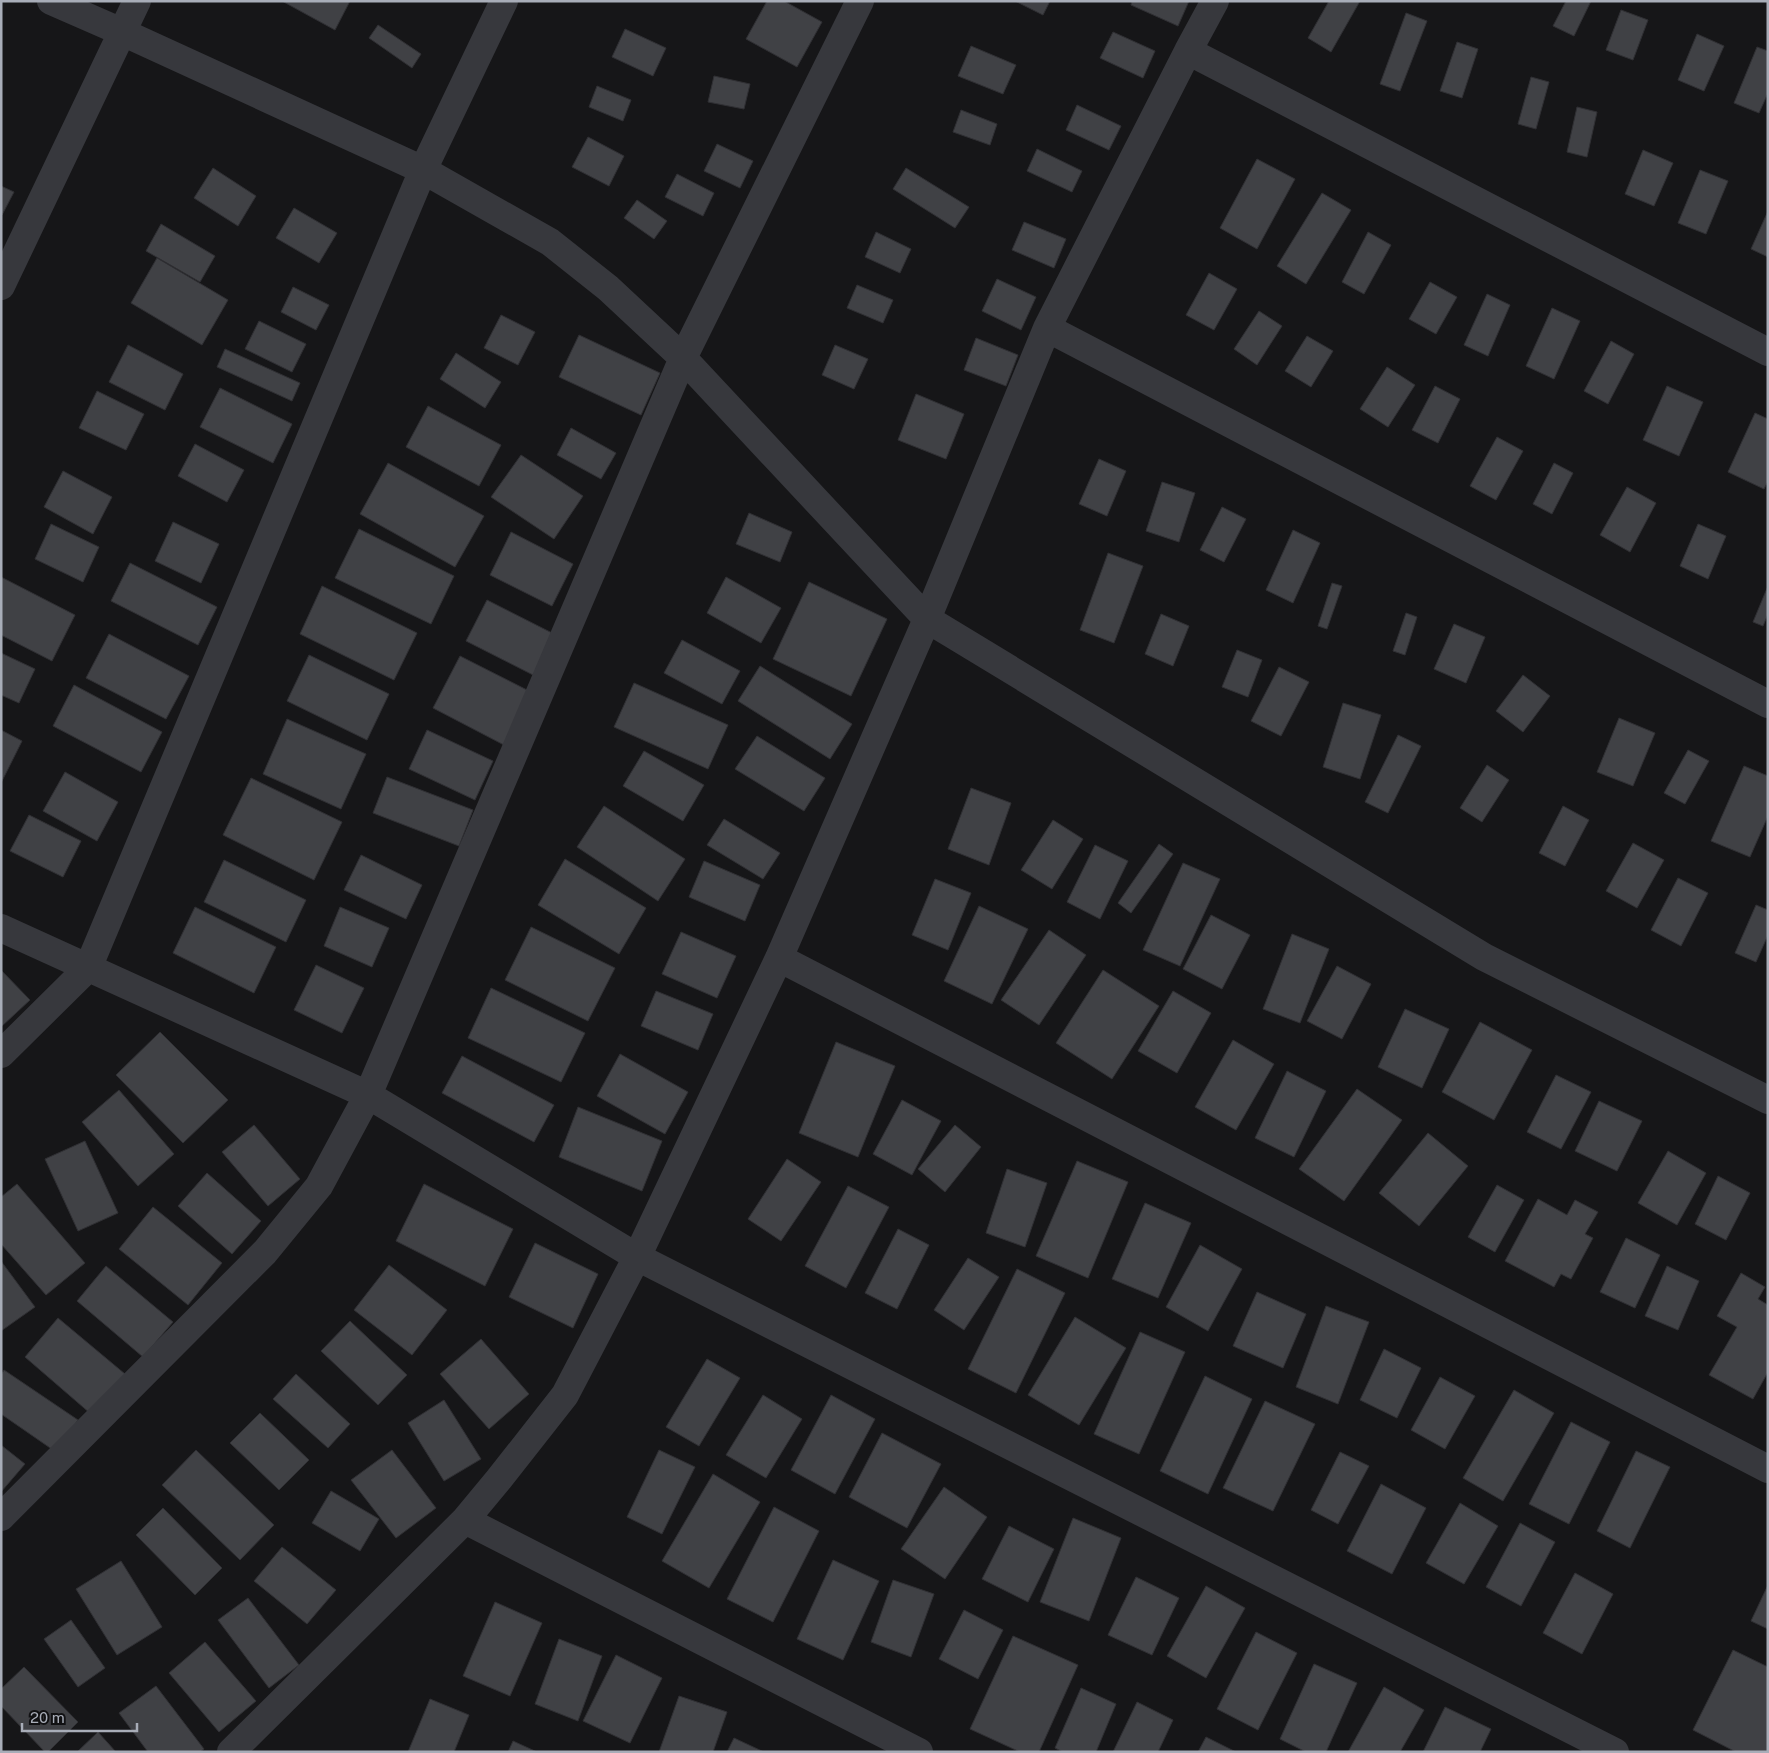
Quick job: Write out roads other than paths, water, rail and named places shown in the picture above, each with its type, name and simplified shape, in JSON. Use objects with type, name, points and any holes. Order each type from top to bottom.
[{"type":"street","points":[[51,1],[423,170],[550,242],[608,288],[682,358],[927,619],[1484,957],[1768,1100]]},
{"type":"street","points":[[1,286],[137,1]]},
{"type":"street","points":[[1,1054],[88,968],[423,170],[504,1]]},
{"type":"street","points":[[1,1517],[265,1252],[319,1186],[368,1095],[682,358],[860,1]]},
{"type":"street","points":[[231,1752],[465,1520],[565,1395],[637,1257],[779,958],[927,619],[1047,328],[1215,1]]},
{"type":"street","points":[[1188,52],[1768,352]]},
{"type":"street","points":[[1047,328],[1768,704]]},
{"type":"street","points":[[1,928],[368,1095],[637,1257],[1615,1752]]},
{"type":"street","points":[[779,958],[1768,1469]]},
{"type":"street","points":[[465,1520],[919,1752]]}]
